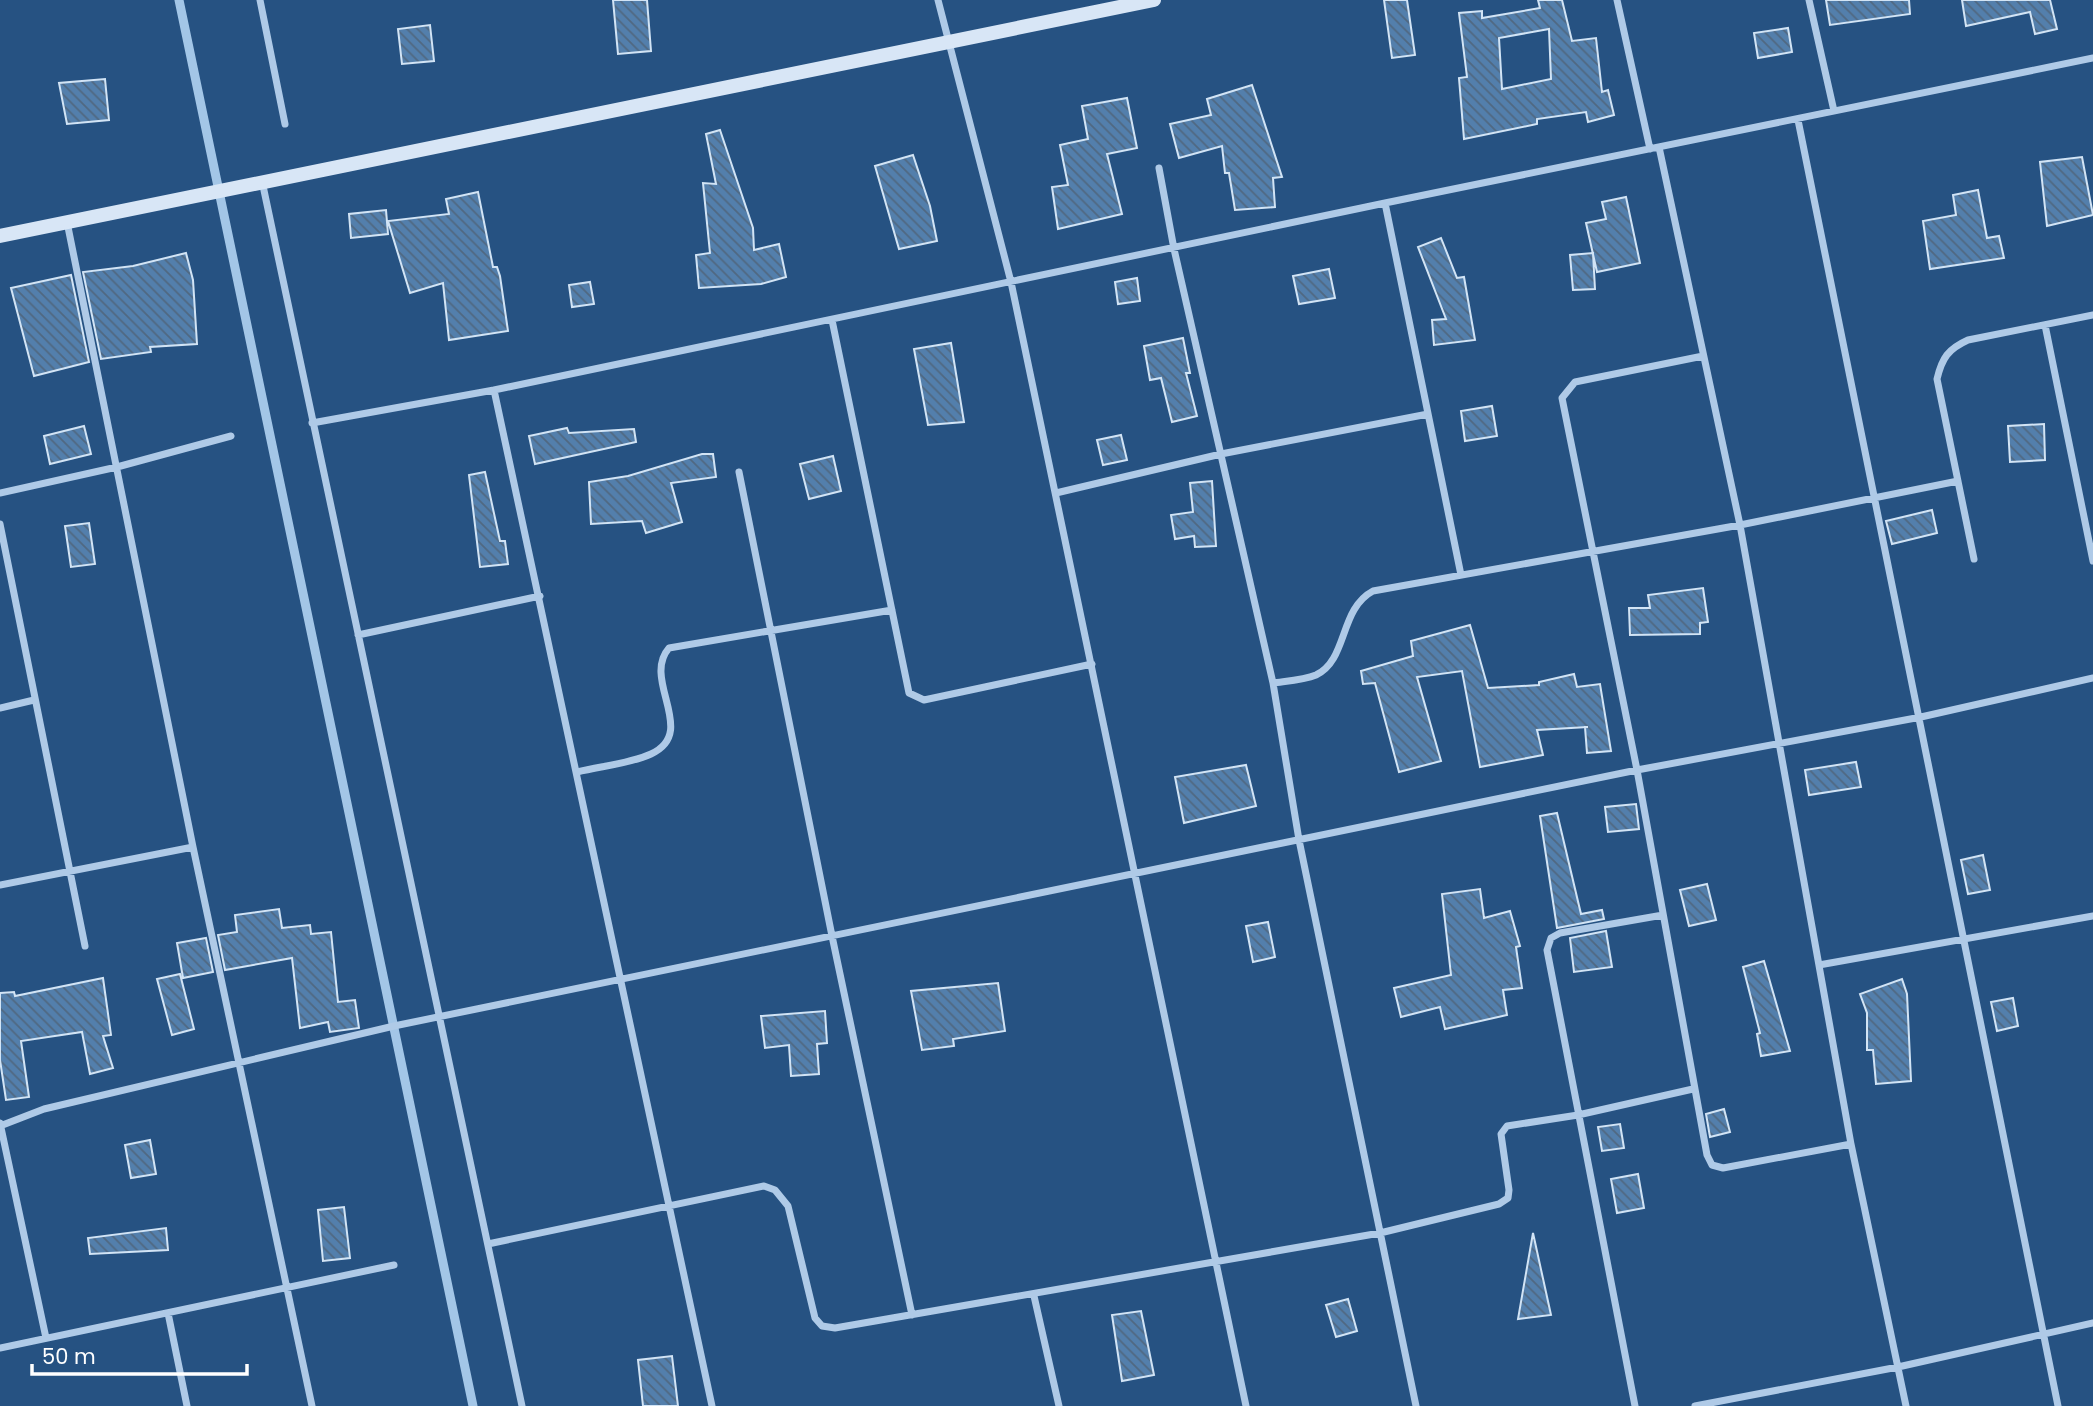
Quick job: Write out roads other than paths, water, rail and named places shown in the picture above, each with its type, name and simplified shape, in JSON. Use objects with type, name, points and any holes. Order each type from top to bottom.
[{"type":"main road","points":[[0,236],[184,196],[947,44],[1154,0]]},
{"type":"street","points":[[260,0],[285,124]]},
{"type":"street","points":[[938,0],[947,44],[1011,282],[1246,1406]]},
{"type":"street","points":[[1617,0],[1650,149]]},
{"type":"street","points":[[1809,0],[1834,111]]},
{"type":"street","points":[[312,423],[494,390],[2093,58]]},
{"type":"street","points":[[1798,120],[1921,717],[2058,1406]]},
{"type":"street","points":[[1659,147],[1740,525],[1851,1144],[1906,1406]]},
{"type":"street","points":[[1159,168],[1174,249],[1273,684],[1299,840],[1416,1406]]},
{"type":"street","points":[[262,181],[522,1406]]},
{"type":"street","points":[[1385,203],[1461,575]]},
{"type":"street","points":[[67,222],[192,847],[312,1406]]},
{"type":"street","points":[[1974,559],[1937,379],[1946,353],[1968,340],[2093,316]]},
{"type":"street","points":[[832,320],[908,689],[917,699],[1092,664]]},
{"type":"street","points":[[2045,326],[2093,561]]},
{"type":"street","points":[[1703,356],[1575,382],[1562,398],[1637,770],[1707,1155],[1712,1165],[1723,1168],[1851,1144]]},
{"type":"street","points":[[494,390],[712,1406]]},
{"type":"street","points":[[1056,492],[1221,454],[1428,414]]},
{"type":"street","points":[[0,493],[117,467],[231,436]]},
{"type":"street","points":[[739,472],[832,936],[912,1315]]},
{"type":"street","points":[[1273,684],[1315,675],[1324,670],[1332,662],[1360,598],[1373,591],[1740,525],[1958,481]]},
{"type":"street","points":[[0,524],[85,946]]},
{"type":"street","points":[[358,635],[540,596]]},
{"type":"street","points":[[577,772],[641,757],[664,746],[673,728],[660,670],[663,654],[670,648],[892,610]]},
{"type":"street","points":[[46,1338],[0,1125],[44,1109],[237,1062],[440,1017],[1637,770],[1921,717],[2093,678]]},
{"type":"street","points":[[0,708],[34,700]]},
{"type":"street","points":[[0,885],[192,847]]},
{"type":"street","points":[[1635,1406],[1547,950],[1560,933],[1663,915]]},
{"type":"street","points":[[1819,965],[2093,918]]},
{"type":"street","points":[[488,1244],[755,1185],[775,1190],[788,1206],[817,1322],[835,1328],[1034,1296],[1380,1233],[1504,1201],[1508,1198],[1509,1183],[1503,1128],[1512,1124],[1578,1115],[1693,1089]]},
{"type":"street","points":[[0,1348],[394,1265]]},
{"type":"street","points":[[1034,1296],[1059,1406]]},
{"type":"street","points":[[168,1313],[187,1406]]},
{"type":"street","points":[[1695,1406],[1898,1367],[2093,1324]]},
{"type":"waterway","points":[[179,0],[473,1406]]}]
